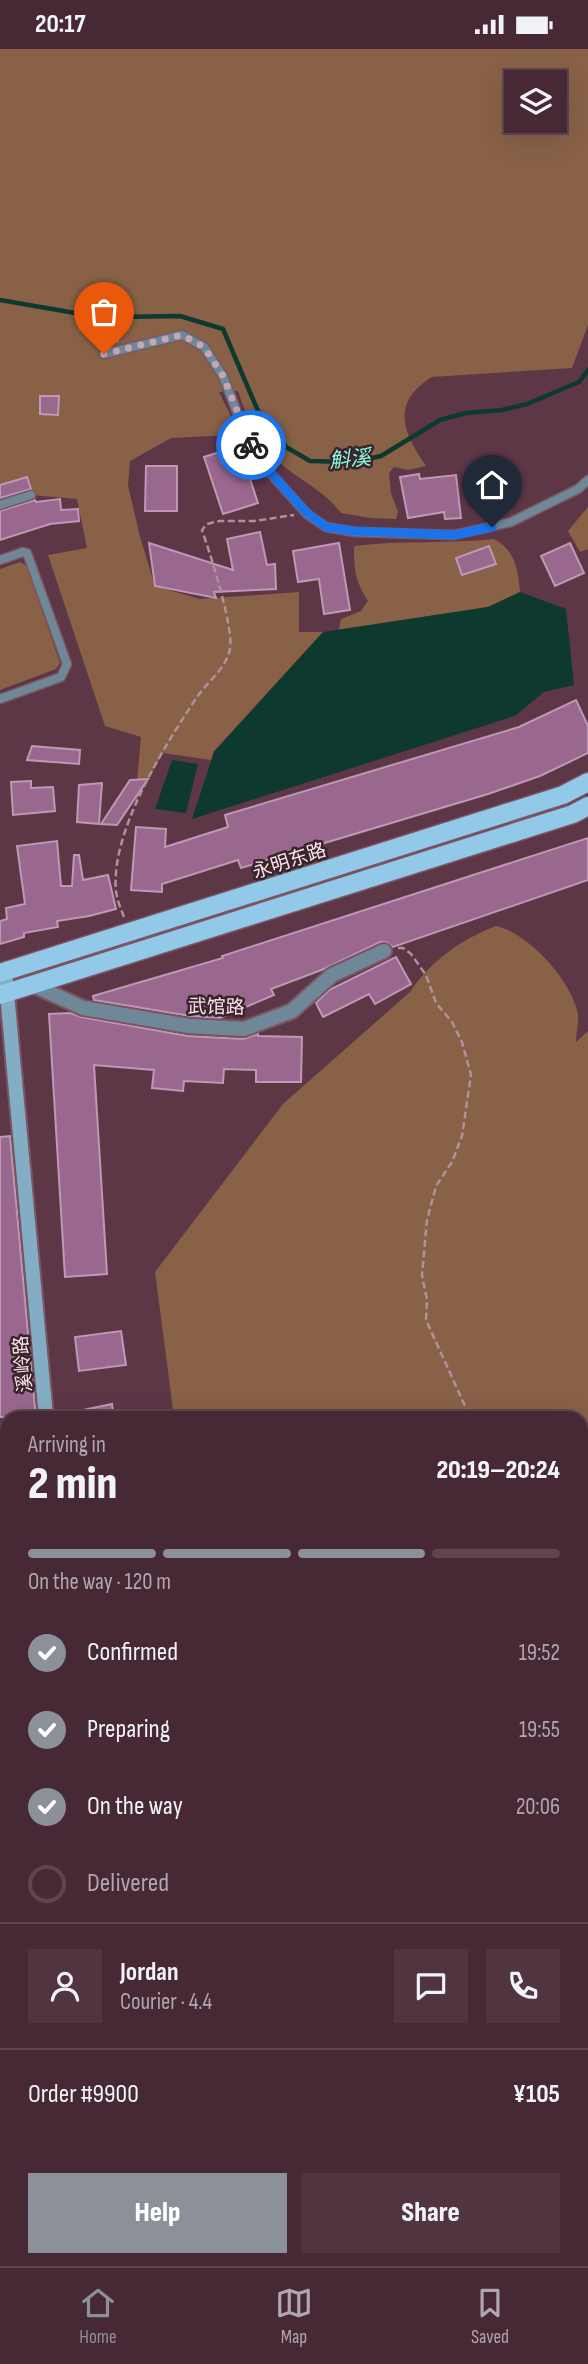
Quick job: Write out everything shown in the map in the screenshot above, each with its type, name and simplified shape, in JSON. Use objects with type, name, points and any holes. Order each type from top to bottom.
[{"type":"main road","name":"永明东路","points":[[2,973],[563,795],[588,782]]},
{"type":"main road","points":[[3,994],[573,814],[588,806]]},
{"type":"street","name":"武馆路","points":[[33,985],[83,1008],[190,1026],[244,1029],[292,1011],[332,975],[384,951]]},
{"type":"street","name":"溪岭路","points":[[2,973],[45,1411]]},
{"type":"lane","points":[[104,354],[182,335],[204,347],[223,376],[256,457],[307,513],[326,527],[355,531],[454,535],[511,522],[578,489],[588,480]]},
{"type":"lane","points":[[0,505],[31,495]]},
{"type":"lane","points":[[0,560],[27,553],[67,664],[61,677],[0,699]]},
{"type":"path","points":[[124,917],[116,892],[118,863],[122,837],[135,803],[186,714],[224,665],[230,648],[212,557],[202,530],[207,524],[219,521],[236,523],[307,513]]},
{"type":"path","points":[[384,951],[403,948],[417,961],[426,975],[436,1003],[452,1022],[462,1042],[471,1075],[462,1136],[452,1163],[436,1185],[427,1220],[422,1275],[427,1300],[426,1320],[467,1411]]},
{"type":"shaded area","points":[[0,49],[588,49],[588,325],[572,368],[432,377],[419,387],[410,397],[405,419],[411,442],[426,466],[408,470],[394,467],[389,473],[391,493],[398,512],[396,519],[341,513],[322,494],[269,452],[251,424],[238,391],[219,392],[231,416],[232,435],[171,438],[130,461],[128,485],[155,586],[200,599],[299,592],[299,632],[323,632],[214,751],[211,760],[163,753],[135,803],[141,737],[105,726],[48,555],[87,548],[77,499],[31,495],[27,477],[0,485]]},
{"type":"shaded area","points":[[588,507],[588,549],[580,552],[568,531]]},
{"type":"shaded area","points":[[494,539],[507,549],[514,561],[520,592],[488,607],[339,630],[341,619],[361,611],[368,601],[356,575],[354,546]]},
{"type":"shaded area","points":[[20,562],[27,566],[60,663],[56,669],[0,690],[0,569]]},
{"type":"shaded area","points":[[520,592],[566,609],[574,685],[544,692],[515,716],[192,819],[214,752],[323,632],[488,607]]},
{"type":"shaded area","points":[[172,760],[198,764],[186,813],[155,809]]},
{"type":"shaded area","points":[[496,926],[508,930],[534,947],[556,971],[573,997],[578,1014],[576,1042],[588,1031],[588,1411],[173,1411],[155,1272],[283,1104],[410,992],[437,961],[470,938]]},
{"type":"building","points":[[115,329],[118,341],[101,346],[98,334]]},
{"type":"building","points":[[40,396],[59,396],[58,415],[40,414]]},
{"type":"building","points":[[239,446],[258,503],[223,514],[204,457]]},
{"type":"building","points":[[146,466],[177,466],[177,511],[145,511]]},
{"type":"building","points":[[419,474],[420,479],[456,475],[461,518],[445,519],[444,512],[408,518],[400,477]]},
{"type":"building","points":[[27,477],[31,489],[0,498],[0,485]]},
{"type":"building","points":[[60,499],[61,510],[78,509],[79,521],[50,524],[0,540],[0,511],[35,500]]},
{"type":"building","points":[[260,532],[267,565],[275,564],[276,589],[214,592],[216,598],[155,586],[149,543],[233,570],[227,539]]},
{"type":"building","points":[[339,543],[350,610],[324,614],[319,579],[298,582],[293,551]]},
{"type":"building","points":[[570,543],[584,573],[555,586],[541,556]]},
{"type":"building","points":[[489,546],[496,564],[462,575],[456,558]]},
{"type":"building","points":[[576,700],[588,726],[588,753],[540,776],[241,868],[238,860],[162,884],[162,892],[131,890],[136,827],[166,829],[165,847],[228,827],[225,815],[519,727]]},
{"type":"building","points":[[32,746],[80,750],[79,764],[27,760]]},
{"type":"building","points":[[148,779],[117,825],[101,824],[130,780]]},
{"type":"building","points":[[31,781],[31,788],[53,787],[55,811],[13,815],[11,782]]},
{"type":"building","points":[[102,783],[99,824],[77,822],[79,785]]},
{"type":"building","points":[[588,838],[588,880],[393,947],[386,942],[380,942],[324,969],[271,989],[274,995],[220,1018],[190,1016],[94,1000],[93,996],[223,958],[222,956]]},
{"type":"building","points":[[57,841],[61,886],[72,886],[74,855],[79,855],[83,880],[108,875],[116,909],[57,921],[58,927],[24,933],[24,937],[0,944],[0,921],[7,919],[6,908],[25,904],[17,846]]},
{"type":"building","points":[[396,957],[411,984],[375,1004],[369,994],[323,1017],[316,1003],[329,990]]},
{"type":"building","points":[[70,1013],[188,1036],[243,1039],[258,1034],[302,1037],[301,1082],[256,1082],[256,1070],[224,1069],[223,1083],[184,1081],[183,1091],[152,1088],[154,1070],[94,1065],[107,1274],[65,1277],[49,1014]]},
{"type":"building","points":[[10,1136],[35,1411],[0,1411],[0,1137]]},
{"type":"building","points":[[121,1331],[126,1365],[79,1371],[75,1337]]},
{"type":"building","points":[[112,1404],[113,1411],[78,1411]]},
{"type":"waterway","name":"斛溪","points":[[0,300],[114,317],[180,316],[223,329],[258,411],[286,447],[310,461],[354,462],[381,456],[440,420],[466,413],[502,410],[527,404],[579,382],[588,370]]},
{"type":"way so far","points":[[104,354],[182,335],[204,347],[223,376],[251,445]]},
{"type":"route","points":[[251,445],[256,457],[277,481],[307,513],[326,527],[395,534],[454,535],[492,527]]}]
